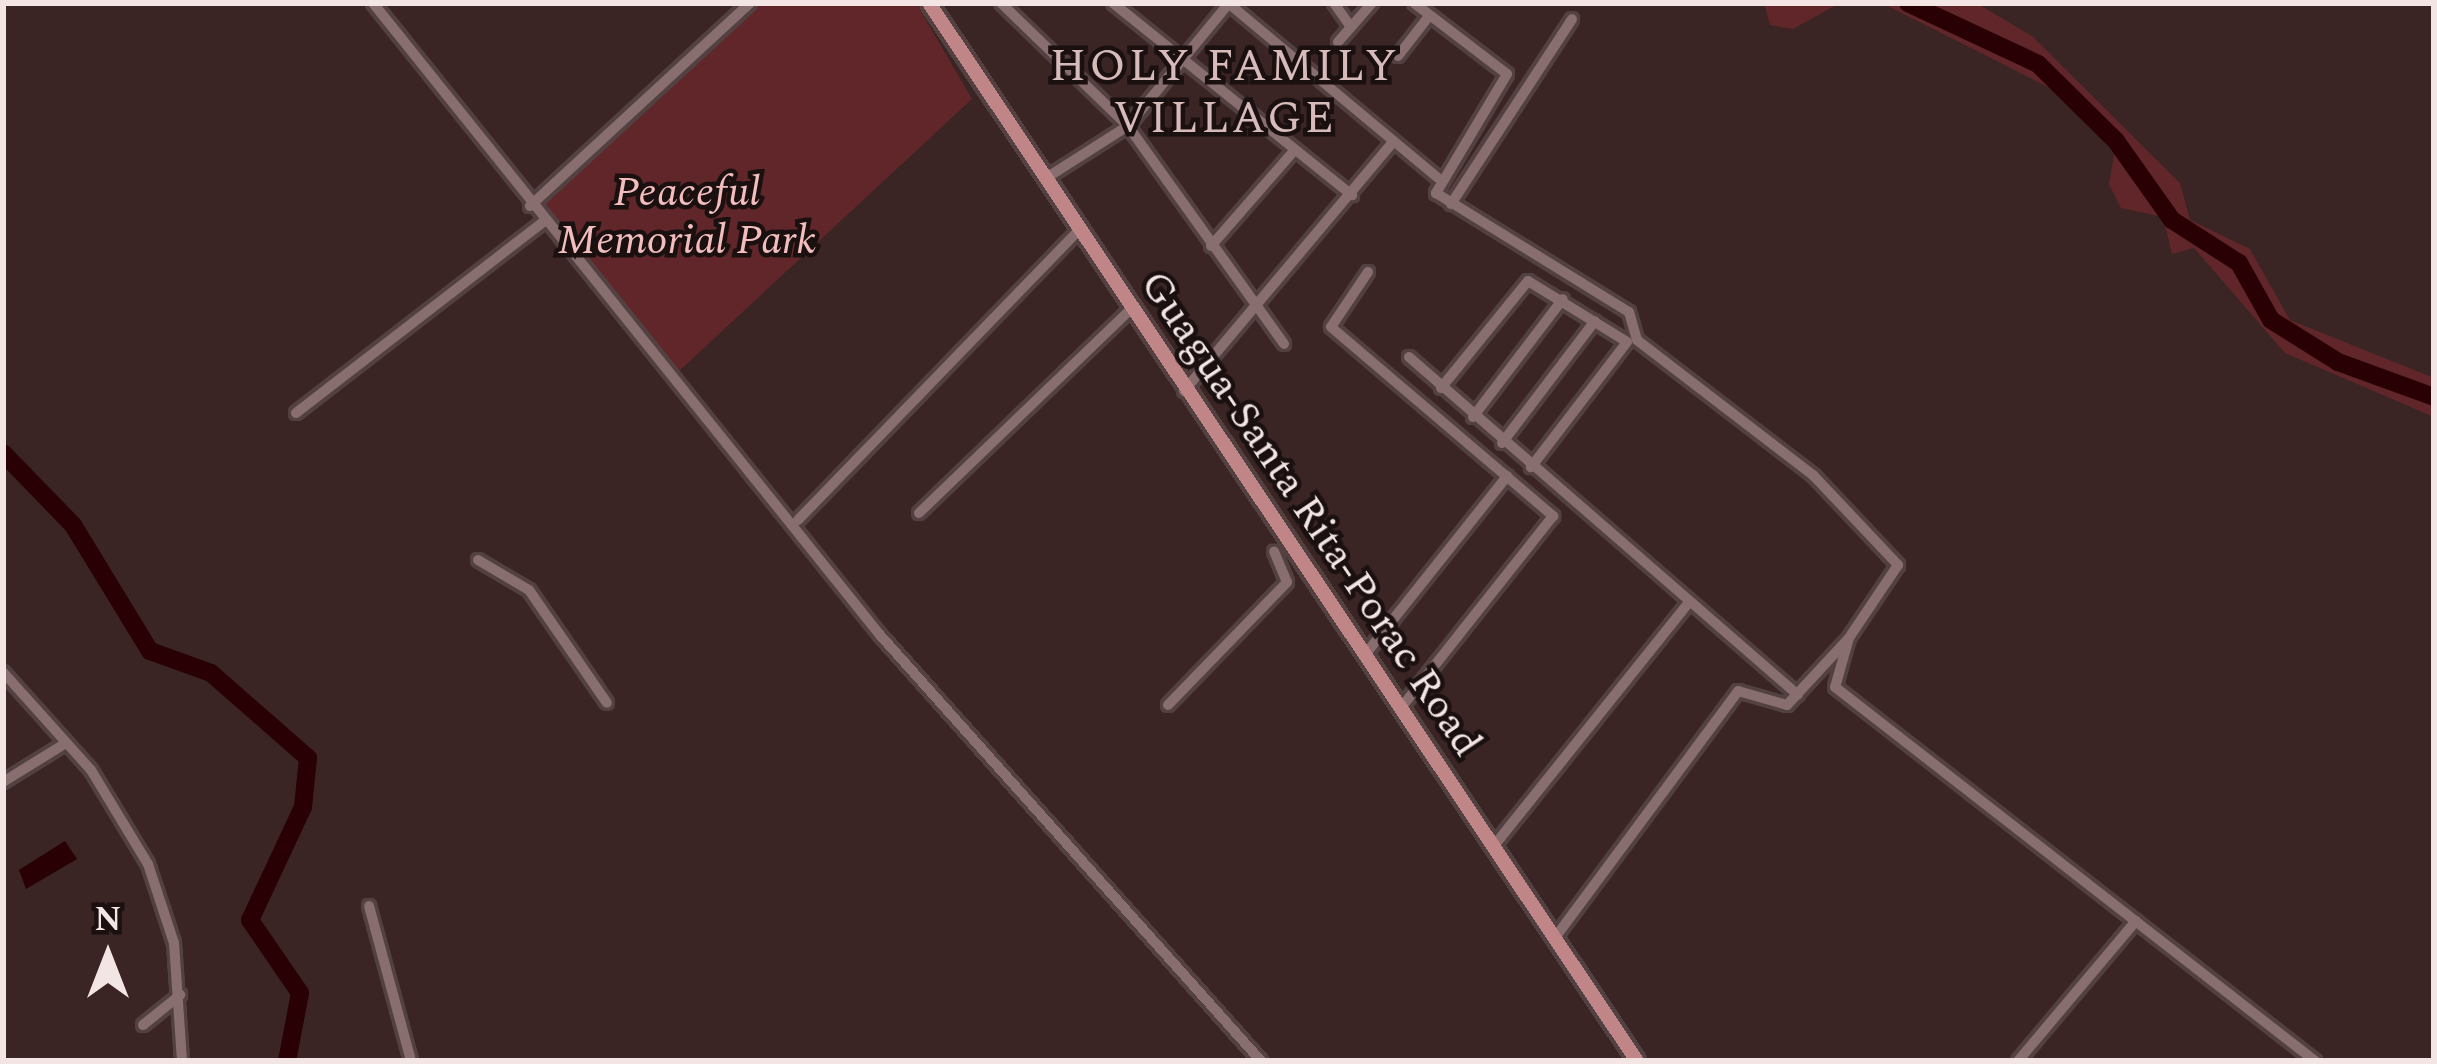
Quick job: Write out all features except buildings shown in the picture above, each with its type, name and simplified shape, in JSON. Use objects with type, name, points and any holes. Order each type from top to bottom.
[{"type":"main road","name":"Guagua-Santa Rita-Porac Road","points":[[929,3],[1132,308],[1183,393],[1633,1054]]},
{"type":"street","points":[[374,3],[530,206],[798,520],[880,635],[1261,1061]]},
{"type":"street","points":[[530,206],[750,3]]},
{"type":"street","points":[[1001,3],[1128,125],[1284,344]]},
{"type":"street","points":[[1113,3],[1352,195]]},
{"type":"street","points":[[1046,178],[1128,125],[1228,3],[1438,178]]},
{"type":"street","points":[[1334,3],[1351,27]]},
{"type":"street","points":[[1339,42],[1372,3]]},
{"type":"street","points":[[1414,3],[1508,74],[1433,188],[1629,312],[1637,340],[1749,420],[1876,533],[1898,565],[1849,638],[1835,670],[1835,687],[2315,1061]]},
{"type":"street","points":[[1398,56],[1430,15]]},
{"type":"street","points":[[1451,203],[1573,19]]},
{"type":"street","points":[[1183,393],[1258,312],[1394,141]]},
{"type":"street","points":[[1211,246],[1293,152]]},
{"type":"street","points":[[296,413],[543,221]]},
{"type":"street","points":[[798,520],[1078,230]]},
{"type":"street","points":[[1368,272],[1331,327],[1553,516],[1400,709]]},
{"type":"street","points":[[1441,388],[1525,282],[1563,299],[1628,346],[1531,467]]},
{"type":"street","points":[[1473,417],[1563,299]]},
{"type":"street","points":[[920,513],[1132,308]]},
{"type":"street","points":[[1502,442],[1595,321]]},
{"type":"street","points":[[1409,357],[1798,695]]},
{"type":"street","points":[[1364,656],[1507,476]]},
{"type":"street","points":[[1168,705],[1287,582],[1274,552]]},
{"type":"street","points":[[478,560],[529,590],[607,703]]},
{"type":"street","points":[[1493,847],[1689,602]]},
{"type":"street","points":[[1554,939],[1738,691],[1773,708],[1798,695],[1816,664],[1849,638]]},
{"type":"street","points":[[1816,664],[1835,670]]},
{"type":"street","points":[[3,672],[66,743],[148,864],[180,995],[182,1061]]},
{"type":"street","points":[[3,782],[66,743]]},
{"type":"street","points":[[369,906],[411,1061]]},
{"type":"street","points":[[2018,1061],[2136,921]]},
{"type":"street","points":[[143,1025],[180,995]]},
{"type":"street","points":[[1618,1061],[1633,1054]]},
{"type":"green space","name":"Peaceful Memorial Park","points":[[757,3],[916,3],[972,99],[677,373],[540,208]]},
{"type":"green space","points":[[1764,3],[1840,3],[1793,29],[1770,25]]},
{"type":"green space","points":[[1882,3],[1976,3],[2032,36],[2180,183],[2190,220],[2250,249],[2290,320],[2434,378],[2434,417],[2285,353],[2194,248],[2172,254],[2163,217],[2121,208],[2109,184],[2115,150],[2050,88]]},
{"type":"shaded area","points":[[65,841],[77,859],[26,889],[19,870]]},
{"type":"waterway","points":[[1908,3],[2038,64],[2116,141],[2172,220],[2239,263],[2271,320],[2338,362],[2434,397]]},
{"type":"waterway","points":[[3,453],[73,525],[150,651],[211,673],[308,758],[303,807],[250,920],[300,993],[287,1061]]},
{"type":"district","name":"HOLY FAMILY VILLAGE","points":[[1225,93]]}]
